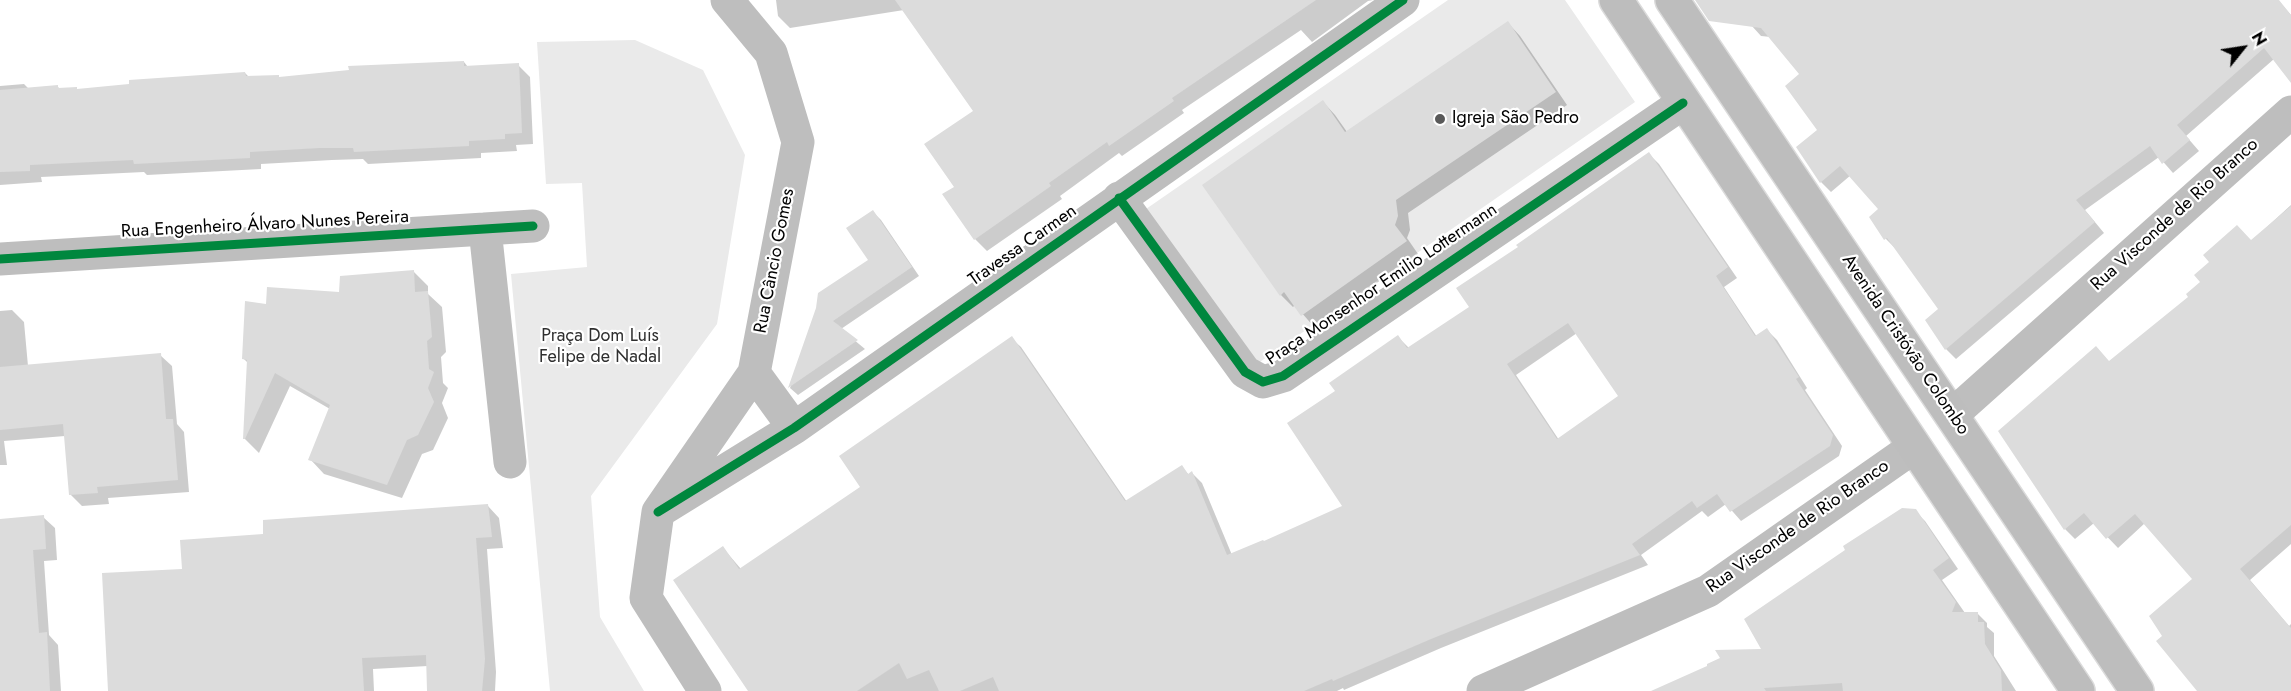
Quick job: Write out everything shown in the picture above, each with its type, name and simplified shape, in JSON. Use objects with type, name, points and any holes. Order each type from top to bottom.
[{"type":"main road","points":[[1616,0],[2078,691]]},
{"type":"main road","name":"Avenida Cristóvão Colombo","points":[[1672,0],[2137,691]]},
{"type":"street","name":"Rua Câncio Gomes","points":[[658,512],[754,373],[798,142],[771,53],[727,0]]},
{"type":"street","name":"Travessa Carmen","points":[[658,512],[794,428],[1403,0]]},
{"type":"street","name":"Praça Monsenhor Emilio Lottermann","points":[[1119,198],[1245,372],[1263,382],[1283,376],[1683,103]]},
{"type":"street","name":"Rua Visconde de Rio Branco","points":[[1952,415],[2291,112]]},
{"type":"street","name":"Rua Engenheiro Álvaro Nunes Pereira","points":[[0,259],[533,226]]},
{"type":"street","points":[[485,229],[510,462]]},
{"type":"street","points":[[754,373],[794,428]]},
{"type":"street","name":"Rua Visconde de Rio Branco","points":[[1483,691],[1708,591],[1914,447]]},
{"type":"street","points":[[658,512],[646,598],[705,691]]},
{"type":"green space","points":[[1448,0],[1565,0],[1635,102],[1254,366],[1146,209]]},
{"type":"green space","name":"Praça Dom Luís Felipe de Nadal","points":[[635,40],[703,70],[745,155],[717,324],[591,496],[600,617],[644,691],[550,691],[511,274],[587,267],[582,183],[546,184],[537,42]]},
{"type":"building","points":[[895,0],[1316,0],[1172,98],[1174,101],[1109,146],[1107,142],[1049,183],[1051,186],[974,240],[942,194],[954,187],[924,144],[973,111]]},
{"type":"building","points":[[1695,0],[2279,0],[2291,15],[2291,83],[2264,48],[2177,125],[2190,140],[2162,164],[2150,146],[2076,200],[2095,222],[1945,350],[1925,320],[1938,309],[1887,238],[1884,240],[1869,217],[1878,209],[1840,166],[1820,183],[1796,147],[1817,130],[1785,86],[1799,74],[1761,28],[1709,21]]},
{"type":"building","points":[[1508,21],[1556,92],[1396,200],[1398,216],[1395,225],[1407,241],[1301,316],[1284,292],[1280,296],[1202,185],[1323,100],[1345,132]]},
{"type":"building","points":[[464,61],[464,66],[519,63],[522,133],[505,134],[505,139],[469,141],[469,146],[354,152],[353,148],[319,148],[250,152],[250,158],[134,164],[133,160],[30,165],[30,171],[0,172],[0,90],[58,85],[58,88],[77,87],[77,89],[129,84],[129,80],[245,72],[246,76],[279,75],[279,77],[349,70],[348,66]]},
{"type":"building","points":[[1649,152],[1728,267],[1716,276],[1755,336],[1767,328],[1799,377],[1796,379],[1833,435],[1830,446],[1730,512],[1717,494],[1697,508],[1692,501],[1632,544],[1640,555],[1304,691],[999,691],[993,677],[960,691],[939,691],[929,670],[907,679],[899,663],[857,691],[748,691],[673,580],[723,546],[739,569],[860,487],[839,456],[1012,336],[1125,501],[1182,465],[1188,474],[1192,471],[1227,555],[1264,541],[1342,506],[1287,423],[1335,391],[1329,383],[1398,335],[1407,348],[1469,307],[1456,288],[1518,247],[1516,245]],"holes":[[[1568,323],[1618,396],[1557,439],[1507,364]]]},
{"type":"building","points":[[2291,206],[2291,525],[2240,569],[2291,628],[2291,691],[2197,691],[2156,641],[2162,636],[2149,616],[2192,579],[2135,514],[2106,539],[2084,513],[2064,530],[1998,431],[2096,346],[2109,361],[2188,297],[2186,294],[2200,282],[2194,275],[2209,262],[2203,255],[2237,225],[2251,240]]},
{"type":"building","points":[[873,210],[912,267],[833,321],[858,340],[788,388],[816,308],[818,293],[868,260],[846,228]]},
{"type":"building","points":[[414,270],[415,292],[428,291],[432,337],[427,341],[429,369],[434,372],[428,388],[434,402],[418,435],[407,440],[387,485],[308,460],[330,405],[275,373],[243,439],[247,360],[242,359],[245,301],[266,304],[267,287],[339,292],[340,276]]},
{"type":"building","points":[[161,353],[166,419],[173,419],[178,480],[97,487],[98,493],[69,495],[63,424],[0,430],[0,367]]},
{"type":"building","points":[[488,504],[492,537],[476,538],[485,659],[482,691],[427,691],[426,655],[362,658],[364,691],[108,691],[102,573],[182,569],[180,540],[263,534],[263,520]]},
{"type":"building","points":[[1902,508],[1916,509],[1949,558],[1933,570],[1956,602],[1952,612],[1978,612],[1978,622],[1984,622],[1985,644],[2001,670],[2002,691],[1843,691],[1842,683],[1764,688],[1766,691],[1651,691],[1720,658],[1715,650],[1761,649],[1744,619],[1845,550],[1843,546]]},
{"type":"building","points":[[44,515],[46,549],[33,550],[39,633],[47,632],[50,691],[0,691],[0,519]]},
{"type":"cycle path","points":[[658,512],[794,428],[1403,0]]},
{"type":"cycle path","points":[[1119,198],[1245,372],[1263,382],[1283,376],[1683,103]]},
{"type":"cycle path","points":[[0,259],[533,226]]},
{"type":"place","name":"Igreja São Pedro","points":[[1440,119]]}]
